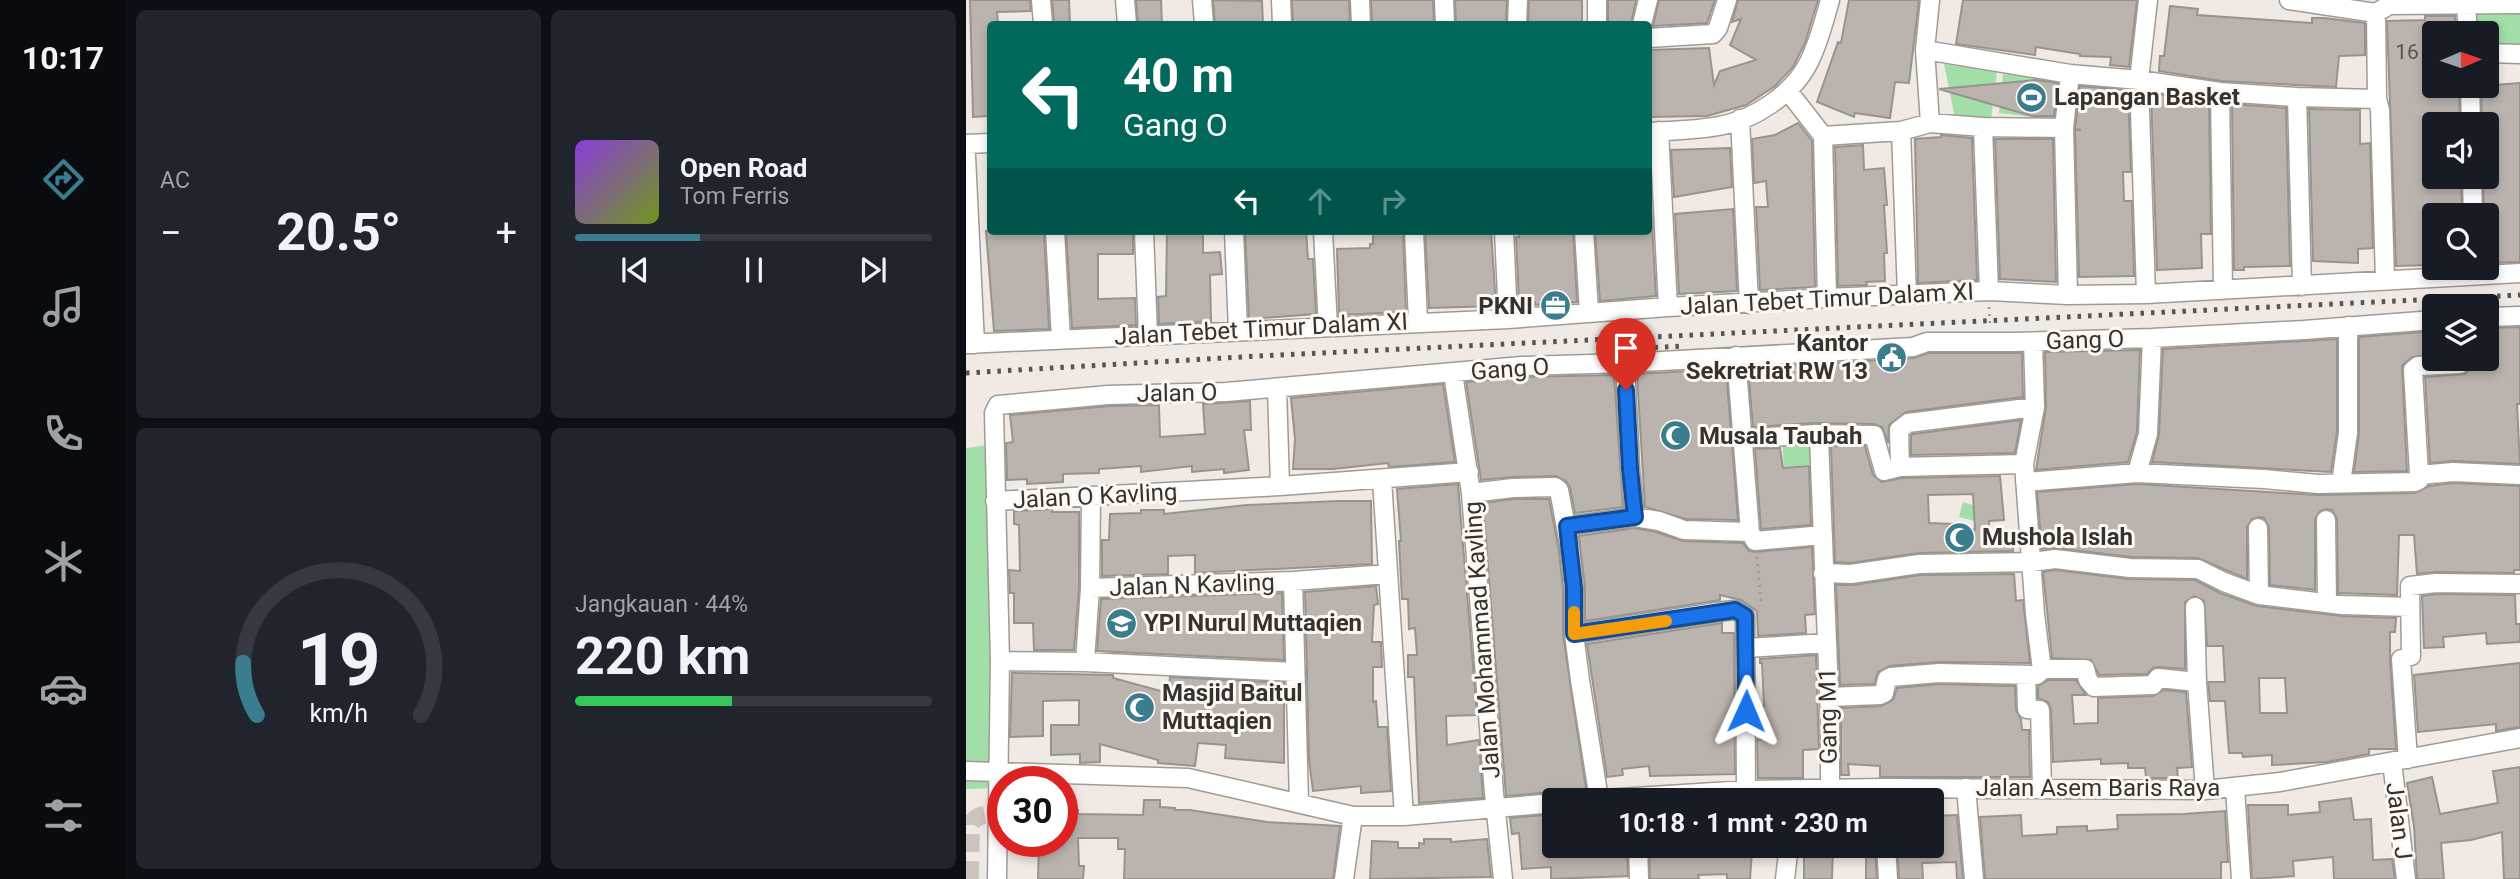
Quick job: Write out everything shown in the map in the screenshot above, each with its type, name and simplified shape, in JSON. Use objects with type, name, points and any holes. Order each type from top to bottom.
[{"type":"street","points":[[1041,0],[1043,21]]},
{"type":"street","points":[[1125,0],[1127,21]]},
{"type":"street","points":[[1202,0],[1204,21]]},
{"type":"street","points":[[1281,0],[1282,21]]},
{"type":"street","points":[[1360,0],[1361,21]]},
{"type":"street","points":[[1444,0],[1445,21]]},
{"type":"street","points":[[1517,21],[1518,0]]},
{"type":"street","points":[[1597,0],[1597,21]]},
{"type":"street","points":[[1643,21],[1648,0]]},
{"type":"street","points":[[1652,38],[1713,34],[1718,28],[1727,0]]},
{"type":"street","points":[[1668,307],[1654,132],[1722,126],[1764,108],[1788,91],[1808,64],[1830,0]]},
{"type":"street","points":[[1930,0],[1925,50],[1930,123]]},
{"type":"street","points":[[2146,294],[2139,80],[2148,0]]},
{"type":"street","points":[[2289,0],[2385,6],[2520,4]]},
{"type":"street","points":[[2466,5],[2467,21]]},
{"type":"street","points":[[2385,6],[2377,99],[2380,110],[2385,280]]},
{"type":"street","points":[[1925,50],[2070,74],[2139,80],[2220,92],[2377,99]]},
{"type":"street","points":[[2499,53],[2520,54]]},
{"type":"street","points":[[2068,295],[2064,128],[2070,74]]},
{"type":"street","points":[[1788,91],[1823,136],[1827,298]]},
{"type":"street","points":[[2220,92],[2223,290]]},
{"type":"street","points":[[2297,97],[2302,286]]},
{"type":"street","points":[[1740,119],[1749,304]]},
{"type":"street","points":[[1823,136],[1901,131],[1930,123],[2064,128]]},
{"type":"street","points":[[1983,127],[1989,291]]},
{"type":"street","points":[[1901,131],[1907,295]]},
{"type":"street","points":[[966,144],[987,143]]},
{"type":"street","points":[[966,156],[970,344]]},
{"type":"street","points":[[1055,235],[1061,339]]},
{"type":"street","points":[[1144,235],[1148,335]]},
{"type":"street","points":[[1234,235],[1238,331]]},
{"type":"street","points":[[1323,235],[1328,327]]},
{"type":"street","points":[[1414,235],[1418,322]]},
{"type":"street","points":[[1504,235],[1508,318]]},
{"type":"street","points":[[1584,235],[1589,312]]},
{"type":"street","name":"Jalan Tebet Timur Dalam XI","points":[[2499,273],[2520,274]]},
{"type":"street","name":"Jalan Tebet Timur Dalam XI","points":[[970,344],[1508,318],[1827,298],[1989,291],[2068,295],[2146,294],[2422,276]]},
{"type":"street","points":[[2499,317],[2520,316]]},
{"type":"street","name":"Gang O","points":[[1453,373],[1522,366],[1913,347],[1927,342],[2152,338],[2422,321]]},
{"type":"street","points":[[2341,484],[2348,433],[2348,326]]},
{"type":"street","points":[[2137,473],[2148,434],[2152,338]]},
{"type":"street","points":[[2033,342],[2035,407],[2024,473],[2035,614],[2034,672],[2027,709],[2040,710],[2042,789]]},
{"type":"street","points":[[1736,356],[1741,439],[1753,536]]},
{"type":"street","points":[[1625,363],[1635,517]]},
{"type":"street","points":[[1741,439],[1874,435],[1884,471],[1900,467],[2024,473],[2137,473],[2341,484],[2416,482],[2419,481],[2419,475],[2413,370],[2422,366]]},
{"type":"street","name":"Jalan O","points":[[995,501],[994,413],[998,405],[1108,395],[1226,392],[1453,373]]},
{"type":"street","name":"Jalan Mohammad Kavling","points":[[1453,373],[1469,472],[1503,879]]},
{"type":"street","points":[[1277,388],[1280,486]]},
{"type":"street","points":[[1900,467],[1899,430],[1908,423],[2035,407]]},
{"type":"street","points":[[1567,526],[1635,517],[1659,521],[1684,530],[1753,536],[1823,536],[1819,438],[1816,435]]},
{"type":"street","name":"Jalan O Kavling","points":[[999,766],[1000,661],[995,501],[1091,498],[1469,472]]},
{"type":"street","points":[[2419,475],[2453,472],[2520,475]]},
{"type":"street","points":[[1381,480],[1404,817]]},
{"type":"street","points":[[1471,493],[1513,488],[1558,488],[1567,526],[1574,588],[1574,634],[1593,788]]},
{"type":"street","name":"Jalan N Kavling","points":[[1085,662],[1090,588],[1091,498]]},
{"type":"street","points":[[2326,520],[2327,603]]},
{"type":"street","points":[[2258,528],[2259,595]]},
{"type":"street","name":"Gang M1","points":[[1823,536],[1830,788]]},
{"type":"street","points":[[1823,573],[1851,574],[1938,563],[2032,562],[2055,559],[2130,568],[2198,569],[2259,595],[2361,606],[2410,607],[2410,586],[2436,583],[2520,584]]},
{"type":"street","name":"Jalan N Kavling","points":[[1090,588],[1293,581],[1388,574]]},
{"type":"street","name":"Jalan N Kavling","points":[[1293,581],[1299,802]]},
{"type":"street","points":[[2196,607],[2197,682],[2205,790]]},
{"type":"street","name":"Jalan J","points":[[2406,879],[2400,761],[2401,659],[2411,656],[2410,607]]},
{"type":"street","points":[[1574,634],[1717,611],[1735,610],[1745,616],[1746,788]]},
{"type":"street","name":"Gang M1","points":[[1746,648],[1826,643]]},
{"type":"street","points":[[1000,661],[1085,662],[1295,672]]},
{"type":"street","points":[[1829,697],[1880,695],[1884,693],[1887,680],[1891,677],[1939,673],[2085,669],[2088,680],[2094,687],[2153,685],[2158,678],[2197,682]]},
{"type":"street","name":"Jalan Asem Baris Raya","points":[[1944,790],[2235,788],[2520,738]]},
{"type":"street","points":[[966,771],[987,771]]},
{"type":"street","points":[[1078,774],[1188,778],[1353,816],[1404,817],[1542,804]]},
{"type":"street","points":[[1966,788],[1975,879]]},
{"type":"street","points":[[2235,788],[2241,879]]},
{"type":"street","points":[[1344,879],[1353,816]]},
{"type":"street","points":[[997,857],[997,879]]},
{"type":"street","points":[[1638,858],[1639,879]]},
{"type":"street","points":[[1785,879],[1787,858]]},
{"type":"street","points":[[1887,858],[1888,879]]},
{"type":"path","points":[[1990,314],[1990,320]]},
{"type":"path","points":[[1745,616],[1758,607],[1761,601],[1753,536]]},
{"type":"green space","points":[[2520,11],[2520,45],[2499,45],[2499,21],[2477,21],[2477,12]]},
{"type":"green space","points":[[1944,64],[1997,71],[1991,119],[1955,118]]},
{"type":"green space","name":"Lapangan Basket","points":[[2003,74],[2063,81],[2058,120],[1999,113]]},
{"type":"green space","points":[[1817,436],[1819,464],[1784,467],[1782,439]]},
{"type":"green space","points":[[989,445],[995,766],[987,766],[987,788],[966,789],[966,448]]},
{"type":"green space","points":[[1963,502],[1986,509],[1982,523],[1959,517]]},
{"type":"building","points":[[970,0],[1030,0],[1031,11],[997,12],[998,21],[987,21],[987,116],[973,117]]},
{"type":"building","points":[[1052,0],[1069,0],[1070,21],[1054,21]]},
{"type":"building","points":[[1136,0],[1161,0],[1162,21],[1138,21]]},
{"type":"building","points":[[1213,0],[1262,1],[1263,21],[1215,21]]},
{"type":"building","points":[[1292,0],[1349,0],[1350,21],[1293,21]]},
{"type":"building","points":[[1371,0],[1433,0],[1434,21],[1372,21]]},
{"type":"building","points":[[1455,0],[1507,0],[1506,21],[1456,21]]},
{"type":"building","points":[[1529,0],[1582,0],[1582,21],[1528,21]]},
{"type":"building","points":[[1608,0],[1636,0],[1632,21],[1608,21]]},
{"type":"building","points":[[1659,0],[1715,0],[1707,23],[1653,26]]},
{"type":"building","points":[[1738,0],[1818,0],[1805,43],[1793,67],[1775,86],[1746,105],[1707,116],[1652,117],[1652,50],[1709,48],[1714,85],[1720,71],[1756,60],[1730,45],[1741,19],[1732,22]]},
{"type":"building","points":[[1849,0],[1919,0],[1909,83],[1895,82],[1890,118],[1855,113],[1854,117],[1817,102],[1838,42],[1841,43]]},
{"type":"building","points":[[1963,0],[2137,0],[2129,67],[2110,65],[2111,57],[2080,56],[2036,47],[2035,55],[1956,44]]},
{"type":"building","points":[[2170,6],[2198,9],[2197,15],[2312,23],[2312,18],[2324,18],[2365,23],[2365,55],[2339,56],[2336,87],[2221,81],[2159,71],[2160,56],[2164,56]]},
{"type":"building","points":[[2425,16],[2455,16],[2456,21],[2422,21],[2422,98],[2459,98],[2460,112],[2422,112],[2422,189],[2461,189],[2462,203],[2422,203],[2422,265],[2396,266],[2387,21],[2425,20]]},
{"type":"building","name":"Lapangan Basket","points":[[2036,80],[2058,83],[2054,116],[2032,116],[1939,89]]},
{"type":"building","points":[[2520,83],[2520,262],[2499,263],[2499,203],[2484,203],[2483,189],[2499,189],[2499,112],[2482,112],[2481,98],[2499,98],[2499,85]]},
{"type":"building","points":[[2080,86],[2128,90],[2131,172],[2123,172],[2124,201],[2132,201],[2134,276],[2079,277],[2075,130],[2081,130],[2075,129]]},
{"type":"building","points":[[2151,93],[2209,102],[2211,234],[2201,234],[2202,268],[2157,270]]},
{"type":"building","points":[[2232,104],[2286,108],[2290,266],[2244,267],[2244,270],[2234,270]]},
{"type":"building","points":[[2309,109],[2360,110],[2360,144],[2370,143],[2373,248],[2358,249],[2358,263],[2313,261]]},
{"type":"building","points":[[1798,123],[1812,141],[1815,287],[1760,290],[1756,207],[1768,207],[1766,181],[1754,183],[1752,139],[1775,135]]},
{"type":"building","points":[[1941,135],[1972,138],[1977,280],[1918,283],[1915,139]]},
{"type":"building","points":[[1995,139],[2053,139],[2056,282],[2000,279]]},
{"type":"building","points":[[1863,145],[1864,170],[1884,168],[1887,205],[1884,205],[1887,253],[1884,253],[1885,281],[1838,286],[1835,147]]},
{"type":"building","points":[[1730,148],[1732,187],[1674,197],[1671,150]]},
{"type":"building","points":[[1733,209],[1737,291],[1679,294],[1675,214]]},
{"type":"building","points":[[1652,224],[1656,296],[1600,301],[1595,235],[1652,235]]},
{"type":"building","points":[[986,231],[987,235],[1044,235],[1049,329],[994,331]]},
{"type":"building","points":[[1066,235],[1133,235],[1133,254],[1098,254],[1098,299],[1135,298],[1136,325],[1072,328]]},
{"type":"building","points":[[1167,235],[1203,235],[1203,253],[1220,252],[1222,274],[1210,275],[1211,321],[1159,324],[1158,297],[1166,296]]},
{"type":"building","points":[[1245,235],[1306,235],[1308,259],[1313,259],[1316,314],[1249,319]]},
{"type":"building","points":[[1373,235],[1403,235],[1406,312],[1339,315],[1337,249],[1370,248],[1370,244],[1373,244]]},
{"type":"building","points":[[1425,235],[1491,235],[1496,306],[1429,308]]},
{"type":"building","points":[[1573,235],[1577,302],[1535,305],[1535,302],[1519,303],[1516,237]]},
{"type":"building","points":[[2520,327],[2520,404],[2517,404],[2520,464],[2454,461],[2430,463],[2425,377],[2465,374],[2468,371],[2499,371],[2499,328]]},
{"type":"building","points":[[2422,332],[2422,356],[2412,357],[2402,366],[2407,471],[2354,472],[2359,433],[2359,337]]},
{"type":"building","points":[[2337,339],[2337,432],[2331,472],[2152,462],[2159,435],[2163,349]]},
{"type":"building","points":[[2140,350],[2137,432],[2128,462],[2036,470],[2046,407],[2045,352]]},
{"type":"building","points":[[1929,353],[2022,353],[2023,397],[1906,412],[1889,425],[1888,443],[1882,427],[1874,424],[1814,423],[1753,427],[1748,368],[1914,358]]},
{"type":"building","points":[[1726,369],[1738,520],[1686,519],[1645,507],[1637,374]]},
{"type":"building","points":[[1614,375],[1623,507],[1575,513],[1570,487],[1566,481],[1556,476],[1481,480],[1466,382],[1523,377]]},
{"type":"building","points":[[1443,384],[1455,462],[1389,467],[1388,463],[1333,469],[1293,469],[1295,439],[1291,398]]},
{"type":"building","points":[[1250,401],[1251,430],[1244,430],[1249,470],[1224,473],[1224,469],[1192,472],[1192,466],[1141,472],[1141,466],[1099,469],[1099,473],[1063,474],[1063,482],[1027,484],[1027,479],[1007,480],[1006,443],[1013,442],[1010,415],[1109,406],[1159,405],[1160,437],[1205,434],[1203,404]]},
{"type":"building","points":[[2021,420],[2015,453],[1911,455],[1913,434]]},
{"type":"building","points":[[1831,446],[1865,446],[1873,475],[1882,482],[1902,478],[2000,476],[2004,520],[1989,521],[1990,547],[2013,546],[2013,551],[1919,553],[1850,563],[1835,562]],"holes":[[[1973,494],[1975,530],[1955,524],[1929,523],[1928,495]]]},
{"type":"building","points":[[1780,448],[1783,468],[1809,466],[1811,525],[1761,529],[1755,449]]},
{"type":"building","points":[[2453,483],[2520,486],[2520,570],[2514,570],[2514,573],[2417,574],[2414,535],[2399,535],[2397,595],[2338,593],[2337,519],[2332,510],[2327,509],[2320,511],[2315,519],[2315,590],[2270,585],[2269,527],[2264,518],[2259,517],[2252,519],[2247,527],[2247,579],[2198,558],[2131,557],[2056,548],[2042,549],[2037,492],[2137,484],[2318,495],[2415,493],[2429,486]]},
{"type":"building","points":[[1458,484],[1477,715],[1446,716],[1447,745],[1479,740],[1483,798],[1419,803],[1414,677],[1408,677],[1408,655],[1417,655],[1415,628],[1409,629],[1408,599],[1402,599],[1397,489]]},
{"type":"building","points":[[1514,499],[1549,499],[1559,551],[1563,589],[1563,635],[1586,788],[1542,788],[1542,793],[1506,796],[1483,503]]},
{"type":"building","points":[[1371,501],[1372,564],[1195,573],[1195,555],[1168,556],[1168,574],[1102,576],[1102,540],[1109,540],[1110,514],[1164,510],[1164,514],[1247,505]]},
{"type":"building","points":[[1052,509],[1052,512],[1079,512],[1079,588],[1074,650],[1034,650],[1033,623],[1014,623],[1014,593],[1010,593],[1009,570],[1020,571],[1019,525],[1014,524],[1014,511]]},
{"type":"building","points":[[1635,528],[1683,541],[1743,543],[1749,551],[1755,552],[1812,547],[1815,614],[1805,615],[1806,633],[1758,636],[1757,611],[1741,600],[1720,595],[1720,600],[1585,621],[1585,587],[1579,536]]},
{"type":"building","points":[[2055,570],[2129,579],[2195,580],[2220,593],[2257,606],[2341,616],[2396,618],[2395,632],[2390,632],[2390,660],[2396,749],[2369,749],[2369,754],[2327,762],[2272,765],[2272,755],[2243,757],[2242,753],[2229,753],[2225,701],[2210,701],[2208,682],[2225,682],[2223,646],[2207,646],[2204,601],[2194,596],[2185,602],[2185,669],[2158,667],[2147,674],[2099,675],[2091,660],[2052,658],[2043,572]],"holes":[[[2259,678],[2285,678],[2287,713],[2260,713]]]},
{"type":"building","points":[[2014,574],[2016,601],[2023,600],[2030,663],[1939,662],[1890,666],[1878,672],[1874,684],[1840,685],[1836,585],[1920,575]]},
{"type":"building","points":[[1376,586],[1378,604],[1374,605],[1372,642],[1381,642],[1382,667],[1373,667],[1373,702],[1376,701],[1378,727],[1387,727],[1391,791],[1361,793],[1361,786],[1313,791],[1309,760],[1305,592]]},
{"type":"building","points":[[1282,593],[1284,660],[1097,651],[1101,599]]},
{"type":"building","points":[[2515,595],[2520,642],[2487,644],[2486,633],[2443,637],[2444,647],[2424,648],[2422,596]]},
{"type":"building","points":[[1722,623],[1722,633],[1734,633],[1735,774],[1650,776],[1649,766],[1622,769],[1623,775],[1607,777],[1587,644]]},
{"type":"building","points":[[1816,655],[1819,749],[1803,750],[1803,778],[1758,778],[1757,739],[1761,740],[1761,706],[1764,706],[1760,659]]},
{"type":"building","points":[[2520,663],[2520,727],[2496,731],[2496,724],[2418,732],[2414,675]]},
{"type":"building","points":[[1012,673],[1113,675],[1113,678],[1168,693],[1170,677],[1284,683],[1284,763],[1225,758],[1226,745],[1198,743],[1195,766],[1158,763],[1158,760],[1100,744],[1100,762],[1080,763],[1080,754],[1051,755],[1051,725],[1079,725],[1079,700],[1043,701],[1043,736],[1010,737]]},
{"type":"building","points":[[2048,680],[2076,680],[2086,695],[2072,695],[2074,724],[2098,723],[2098,698],[2153,696],[2163,690],[2186,692],[2192,767],[2177,768],[2178,778],[2146,778],[2145,768],[2128,768],[2128,763],[2101,764],[2101,759],[2053,762],[2051,709],[2048,702],[2038,698],[2038,686]]},
{"type":"building","points":[[1939,684],[2015,686],[2016,710],[2021,719],[2022,730],[2029,730],[2030,777],[1880,777],[1880,766],[1848,764],[1849,775],[1841,775],[1841,708],[1881,706],[1893,700],[1897,688]]},
{"type":"building","points":[[2520,767],[2520,879],[2504,879],[2502,832],[2471,840],[2441,843],[2444,879],[2417,879],[2414,826],[2407,783],[2432,777],[2440,814],[2498,803],[2493,771]]},
{"type":"building","points":[[2351,798],[2354,820],[2371,819],[2373,860],[2392,859],[2395,879],[2334,879],[2333,857],[2293,861],[2294,876],[2252,879],[2248,805],[2288,805],[2288,815],[2320,812],[2319,802]]},
{"type":"building","points":[[1144,800],[1160,800],[1160,807],[1175,810],[1267,822],[1340,826],[1333,879],[1124,879],[1125,849],[1118,849],[1118,838],[1078,838],[1078,814],[1143,815]]},
{"type":"building","points":[[2225,811],[2228,862],[2221,862],[2221,879],[1985,879],[1980,817],[2021,815],[2022,836],[2057,834],[2057,827],[2087,826],[2087,831],[2118,829],[2117,815]]},
{"type":"building","points":[[1542,815],[1542,858],[1627,858],[1628,876],[1551,879],[1551,867],[1522,869],[1519,833],[1512,834],[1510,818]]},
{"type":"building","points":[[1957,815],[1963,879],[1957,879],[1956,862],[1922,863],[1923,879],[1899,879],[1898,858],[1944,858],[1944,816]]},
{"type":"building","points":[[1078,838],[1079,866],[1084,866],[1083,879],[1038,879],[1039,857],[1078,857]]},
{"type":"building","points":[[1424,839],[1451,839],[1451,842],[1487,839],[1491,877],[1370,879],[1372,841],[1398,842],[1398,848],[1419,848],[1419,843],[1424,844]]},
{"type":"building","points":[[1649,858],[1752,858],[1750,879],[1727,879],[1727,874],[1698,875],[1699,879],[1650,879]]},
{"type":"building","points":[[1804,858],[1833,858],[1832,879],[1804,879]]},
{"type":"building","points":[[1866,858],[1876,858],[1877,879],[1866,879]]},
{"type":"tunnel","points":[[970,879],[971,824],[979,816],[987,815]]},
{"type":"railway","points":[[966,373],[1258,356],[2520,295]]},
{"type":"railway","points":[[1623,349],[1683,346]]},
{"type":"slow traffic","points":[[1574,612],[1574,634],[1666,621]]},
{"type":"place","name":"Lapangan Basket","points":[[2031,97]]},
{"type":"place","name":"PKNI","points":[[1556,306]]},
{"type":"place","name":"Kantor Sekretriat RW 13","points":[[1891,357]]},
{"type":"place","name":"Musala Taubah","points":[[1676,436]]},
{"type":"place","name":"Mushola Islah","points":[[1959,537]]},
{"type":"place","name":"YPI Nurul Muttaqien","points":[[1121,623]]},
{"type":"place","name":"Masjid Baitul Muttaqien","points":[[1139,707]]},
{"type":"route","points":[[1626,390],[1635,517],[1567,526],[1574,588],[1574,634],[1735,610],[1745,616],[1746,711]]}]
